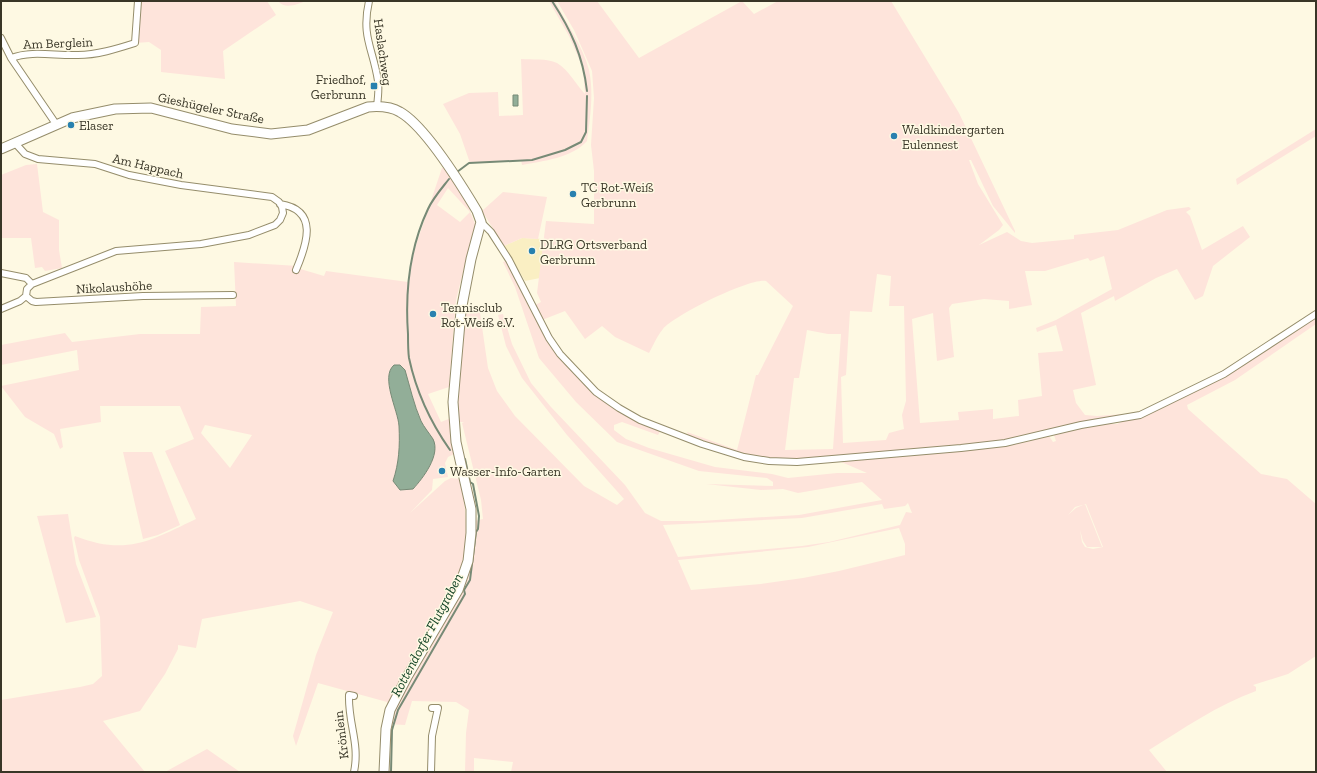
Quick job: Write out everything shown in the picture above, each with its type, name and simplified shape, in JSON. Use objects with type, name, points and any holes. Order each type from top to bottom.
[{"type":"street","name":"Am Berglein","points":[[11,58],[25,54],[69,56],[94,54],[135,43],[138,1]]},
{"type":"street","name":"Haslachweg","points":[[369,1],[365,22],[370,54],[378,82],[377,106]]},
{"type":"street","points":[[1,38],[11,58],[56,124]]},
{"type":"street","name":"Gieshügeler Straße","points":[[1,149],[56,124],[92,112],[136,107],[165,111],[232,128],[271,134],[308,130],[368,107],[377,106],[390,108],[401,113],[409,120],[434,148],[454,175],[479,217]]},
{"type":"street","name":"Am Happach","points":[[15,143],[25,154],[38,159],[95,164],[129,175],[181,185],[272,198],[280,204],[292,206],[299,210],[307,225],[305,245],[296,270]]},
{"type":"street","points":[[1,309],[20,301],[26,296],[27,289],[32,284],[116,251],[201,244],[249,235],[278,223],[283,213],[280,204]]},
{"type":"street","points":[[479,217],[491,232],[509,260],[549,338],[579,376],[596,392],[640,420],[702,444],[744,457],[769,461],[797,462],[978,446],[1028,438],[1090,423],[1140,415],[1224,374],[1316,314]]},
{"type":"street","points":[[384,772],[386,729],[390,710],[407,677],[458,590],[468,561],[471,533],[471,509],[456,442],[453,402],[461,311],[479,217]]},
{"type":"street","points":[[1,273],[26,278],[32,284]]},
{"type":"street","name":"Nikolaushöhe","points":[[26,296],[32,301],[36,302],[132,296],[233,295]]},
{"type":"street","name":"Krönlein","points":[[349,695],[349,715],[357,754],[354,772]]},
{"type":"street","points":[[431,772],[432,736],[435,708],[445,709]]},
{"type":"shaded area","points":[[138,1],[267,1],[276,15],[223,51],[225,79],[161,72],[161,50],[149,42],[135,43]]},
{"type":"shaded area","points":[[278,1],[306,1],[288,6],[281,4]]},
{"type":"shaded area","points":[[549,1],[555,1],[579,43],[589,70],[591,97],[587,141],[581,147],[565,155],[539,162],[522,165],[521,160],[470,163],[460,134],[443,104],[469,93],[498,92],[499,116],[523,115],[521,59],[553,61],[557,63],[565,70],[585,94],[583,68],[569,36]]},
{"type":"shaded area","points":[[557,1],[597,1],[639,58],[742,1],[754,14],[778,1],[891,1],[959,113],[1015,231],[1015,233],[993,206],[971,160],[969,160],[978,184],[1003,225],[999,230],[979,245],[1007,232],[1021,241],[1032,243],[1074,239],[1074,235],[1118,230],[1167,210],[1189,207],[1191,209],[1186,212],[1190,216],[1202,250],[1243,226],[1250,237],[1213,266],[1203,296],[1195,300],[1177,269],[1156,278],[1115,301],[1114,296],[1081,313],[1096,385],[1073,390],[1076,403],[1085,415],[1097,416],[1124,414],[1125,416],[994,442],[802,460],[767,460],[724,450],[688,435],[687,432],[737,450],[756,375],[758,375],[793,306],[766,281],[744,285],[729,291],[682,315],[663,329],[649,353],[615,337],[602,326],[585,339],[565,311],[542,320],[535,305],[541,302],[537,293],[546,221],[594,224],[594,171],[591,145],[594,98],[592,71],[574,30]],"holes":[[[1104,256],[1112,289],[1056,320],[1036,328],[1037,332],[1056,325],[1063,351],[1038,353],[1042,396],[1018,400],[1019,416],[993,419],[993,409],[958,412],[959,420],[920,423],[912,319],[933,313],[937,361],[954,357],[949,308],[952,304],[984,299],[1009,301],[1009,309],[1032,305],[1025,271],[1045,271],[1088,258],[1090,261]],[[877,274],[891,276],[889,306],[904,306],[906,401],[902,415],[904,429],[889,433],[886,440],[843,443],[841,377],[846,375],[850,311],[872,312]],[[807,330],[828,334],[841,334],[833,449],[785,450],[794,378],[799,378]]]},
{"type":"shaded area","points":[[513,95],[518,95],[518,106],[513,106]]},
{"type":"shaded area","points":[[1316,129],[1316,136],[1237,185],[1236,179]]},
{"type":"shaded area","points":[[37,164],[43,212],[59,220],[59,250],[62,268],[45,271],[42,267],[35,268],[31,238],[1,238],[1,175],[26,165]]},
{"type":"shaded area","points":[[442,168],[445,168],[468,206],[475,224],[456,300],[449,387],[428,394],[441,422],[451,418],[454,454],[448,457],[445,463],[448,477],[433,479],[432,490],[410,513],[445,481],[451,478],[460,479],[465,505],[465,545],[456,583],[387,706],[387,702],[318,683],[296,746],[293,736],[316,655],[333,612],[300,601],[202,619],[196,648],[178,645],[178,649],[165,674],[140,711],[103,721],[145,772],[1,772],[1,700],[93,684],[102,676],[100,617],[79,560],[74,538],[75,536],[109,545],[124,545],[137,543],[165,534],[196,519],[165,451],[194,439],[180,406],[100,406],[101,422],[60,429],[63,447],[60,449],[54,434],[25,417],[1,386],[79,370],[77,350],[1,365],[1,345],[65,333],[72,342],[140,334],[200,334],[201,307],[236,306],[234,262],[298,266],[297,268],[324,276],[326,271],[408,282],[415,248]],"holes":[[[448,188],[470,212],[460,222],[437,205]],[[205,425],[252,435],[230,468],[201,433]]]},
{"type":"shaded area","points":[[503,192],[547,197],[538,239],[522,238],[504,246],[482,211]]},
{"type":"shaded area","points":[[522,238],[544,239],[540,278],[525,281],[504,246]]},
{"type":"shaded area","points":[[506,261],[516,277],[539,324],[592,390],[661,430],[658,435],[622,422],[614,425],[614,430],[626,439],[649,448],[715,467],[772,474],[788,478],[837,473],[867,473],[839,461],[1027,442],[1046,436],[1049,436],[1053,442],[1056,441],[1054,435],[1100,424],[1117,424],[1225,376],[1316,316],[1316,324],[1235,380],[1187,405],[1188,409],[1261,474],[1287,479],[1316,504],[1316,656],[1288,674],[1253,685],[1256,687],[1256,691],[1214,710],[1149,750],[1167,772],[511,772],[513,762],[474,758],[474,772],[465,772],[466,733],[469,710],[456,702],[412,701],[405,725],[388,724],[392,712],[459,595],[474,521],[483,519],[481,500],[462,423],[464,422],[456,422],[463,310],[479,306],[488,368],[497,391],[515,416],[584,486],[617,505],[624,499],[567,435],[522,378],[506,346],[498,315],[503,314],[512,344],[531,383],[551,407],[625,485],[645,513],[661,521],[700,521],[799,515],[882,500],[862,482],[798,493],[783,489],[761,490],[706,484],[773,486],[773,482],[767,478],[699,471],[617,442],[576,402],[539,358],[515,287],[503,262]],"holes":[[[908,503],[912,513],[906,512],[900,525],[829,542],[802,546],[678,557],[663,525],[802,518],[882,504],[884,509],[905,506]],[[1086,504],[1103,547],[1093,549],[1085,547],[1082,542],[1080,530],[1083,541],[1087,547],[1102,547]],[[1083,505],[1076,508],[1068,515],[1075,507]],[[899,528],[905,544],[905,555],[839,571],[761,584],[691,590],[678,560],[808,547]]]},
{"type":"shaded area","points":[[394,365],[400,365],[405,370],[414,402],[422,423],[433,439],[435,445],[435,452],[430,466],[413,489],[400,490],[393,481],[399,454],[398,419],[389,385],[390,370]]},
{"type":"shaded area","points":[[123,452],[152,452],[180,525],[158,535],[143,539]]},
{"type":"shaded area","points":[[68,514],[76,564],[96,617],[66,623],[37,516]]},
{"type":"shaded area","points":[[207,749],[240,772],[165,772]]},
{"type":"waterway","name":"Rottendorfer Flutgraben","points":[[552,1],[565,22],[575,44],[583,66],[587,91]]},
{"type":"waterway","name":"Rottendorfer Flutgraben","points":[[457,172],[469,163],[532,160],[565,150],[581,142],[586,132],[587,96]]},
{"type":"waterway","name":"Rottendorfer Flutgraben","points":[[449,179],[430,205],[417,239],[410,270],[407,318],[408,349],[412,370],[425,406],[450,450]]},
{"type":"waterway","name":"Rottendorfer Flutgraben","points":[[391,772],[392,730],[398,710],[465,594],[464,590],[470,580],[479,516],[473,484],[470,482],[465,459]]},
{"type":"place","name":"Friedhof, Gerbrunn","points":[[374,86]]},
{"type":"place","name":"Elaser","points":[[71,125]]},
{"type":"place","name":"Waldkindergarten Eulennest","points":[[894,136]]},
{"type":"place","name":"TC Rot-Weiß Gerbrunn","points":[[573,194]]},
{"type":"place","name":"DLRG Ortsverband Gerbrunn","points":[[532,251]]},
{"type":"place","name":"Tennisclub Rot-Weiß e.V.","points":[[433,314]]},
{"type":"place","name":"Wasser-Info-Garten","points":[[442,471]]}]
